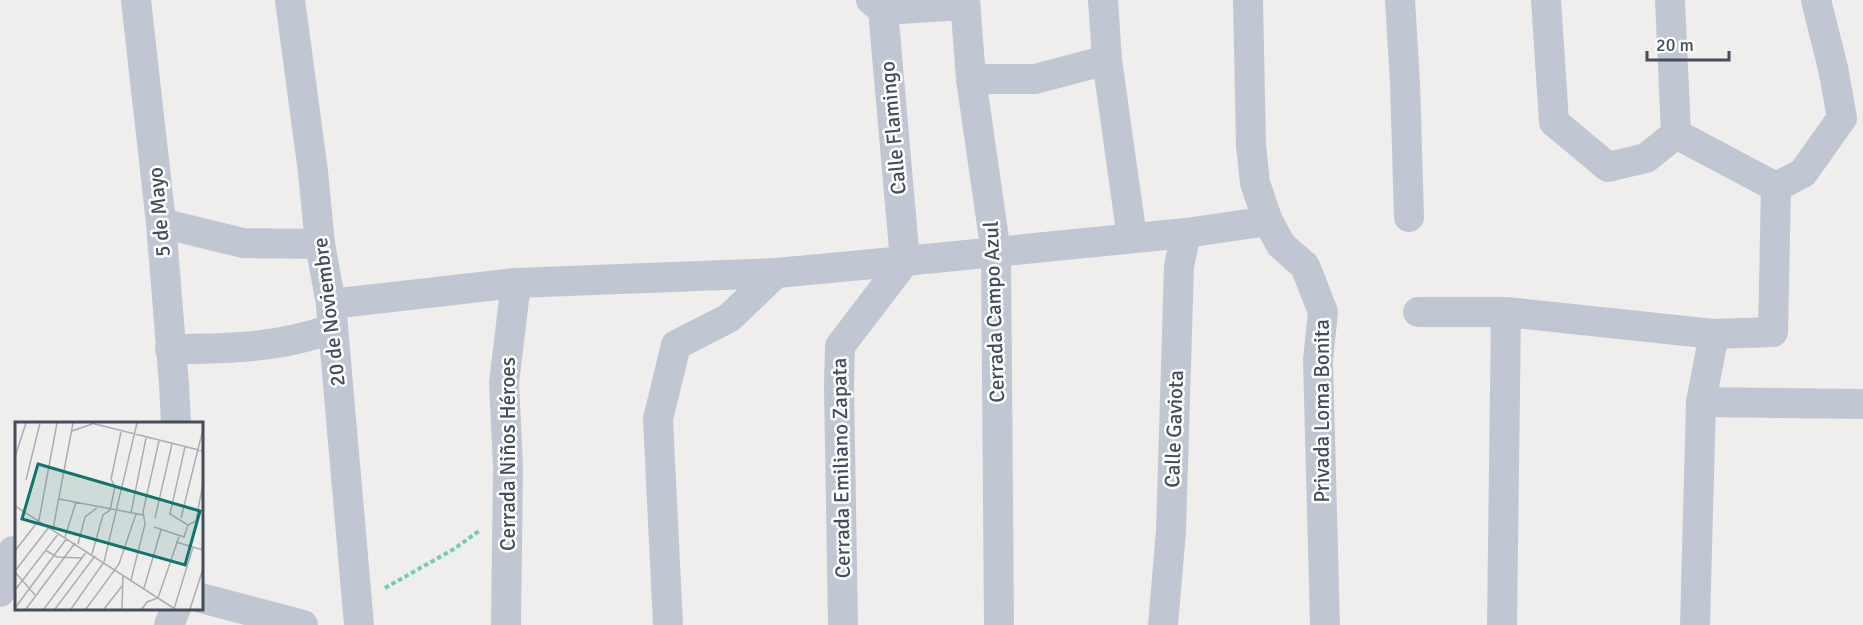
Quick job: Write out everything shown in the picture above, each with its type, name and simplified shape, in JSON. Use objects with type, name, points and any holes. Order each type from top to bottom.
[{"type":"street","name":"5 de Mayo","points":[[136,0],[162,223],[176,422]]},
{"type":"street","name":"20 de Noviembre","points":[[290,0],[313,172],[320,244],[332,316],[357,615]]},
{"type":"street","points":[[1103,0],[1107,60],[1132,238]]},
{"type":"street","name":"Privada Loma Bonita","points":[[1248,0],[1251,145],[1255,183],[1268,221],[1281,245],[1305,266],[1323,312],[1318,360],[1327,623]]},
{"type":"street","points":[[1400,0],[1405,82],[1408,217]]},
{"type":"street","points":[[1546,0],[1554,122],[1608,167],[1646,158],[1676,134]]},
{"type":"street","points":[[1670,0],[1676,134]]},
{"type":"street","points":[[1776,188],[1803,174],[1842,118],[1833,68],[1816,0]]},
{"type":"street","points":[[877,5],[965,2]]},
{"type":"street","name":"Cerrada Campo Azul","points":[[965,2],[971,79],[996,253],[999,625]]},
{"type":"street","name":"Calle Flamingo","points":[[877,5],[905,261]]},
{"type":"street","points":[[971,79],[1035,79],[1107,60]]},
{"type":"street","points":[[1676,134],[1776,188]]},
{"type":"street","points":[[1418,312],[1506,312],[1714,334],[1773,332],[1776,188]]},
{"type":"street","points":[[170,349],[219,349],[292,341],[332,316],[516,283],[776,273],[1186,233],[1268,221]]},
{"type":"street","points":[[162,223],[243,243],[320,244]]},
{"type":"street","name":"Calle Gaviota","points":[[1163,625],[1171,531],[1179,266],[1186,233]]},
{"type":"street","name":"Cerrada Emiliano Zapata","points":[[843,625],[838,387],[840,346],[905,261]]},
{"type":"street","points":[[668,625],[658,419],[676,345],[729,318],[776,273]]},
{"type":"street","name":"Cerrada Niños Héroes","points":[[506,625],[507,510],[504,383],[516,283]]},
{"type":"street","points":[[1502,625],[1506,312]]},
{"type":"street","points":[[1695,625],[1701,402],[1714,334]]},
{"type":"street","points":[[1701,402],[1863,404]]},
{"type":"street","points":[[0,592],[10,550]]},
{"type":"street","points":[[202,598],[303,625]]},
{"type":"street","points":[[169,625],[176,610]]},
{"type":"path","points":[[357,615],[507,510]]}]
